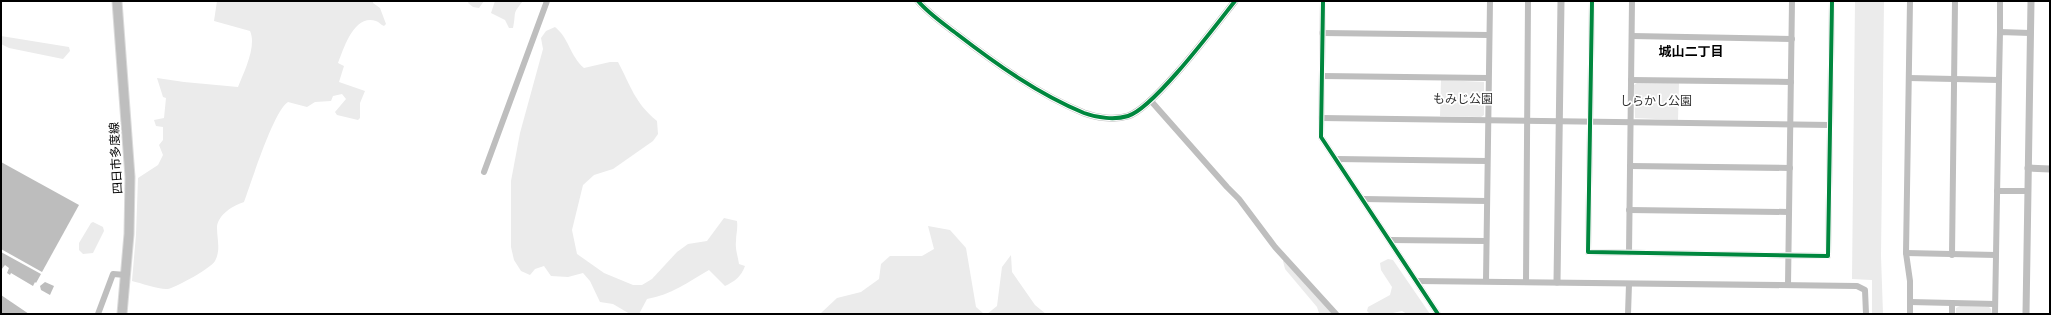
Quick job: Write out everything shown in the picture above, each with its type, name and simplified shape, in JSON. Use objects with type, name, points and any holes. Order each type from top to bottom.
[{"type":"main road","name":"四日市多度線","points":[[117,1],[130,177],[129,234],[122,314]]},
{"type":"street","points":[[484,172],[547,1]]},
{"type":"street","points":[[918,1],[926,10],[967,41],[1032,86],[1084,113],[1107,118],[1128,116],[1151,101],[1236,1]]},
{"type":"street","points":[[1323,1],[1321,138],[1438,314]]},
{"type":"street","points":[[1486,282],[1490,1]]},
{"type":"street","points":[[1526,282],[1528,1]]},
{"type":"street","points":[[1557,282],[1561,1]]},
{"type":"street","points":[[1592,1],[1588,252],[1828,256],[1832,1]]},
{"type":"street","points":[[1629,253],[1632,1]]},
{"type":"street","points":[[1788,285],[1792,1]]},
{"type":"street","points":[[1910,1],[1906,253],[1910,281],[1910,314]]},
{"type":"street","points":[[1952,255],[1955,1]]},
{"type":"street","points":[[1995,314],[2000,1]]},
{"type":"street","points":[[2026,314],[2031,1]]},
{"type":"street","points":[[2000,32],[2030,33]]},
{"type":"street","points":[[1322,33],[1489,35]]},
{"type":"street","points":[[1632,36],[1792,39]]},
{"type":"street","points":[[1322,76],[1488,78]]},
{"type":"street","points":[[1909,78],[1999,80]]},
{"type":"street","points":[[1631,80],[1791,82]]},
{"type":"street","points":[[1151,101],[1239,199],[1275,247],[1336,314]]},
{"type":"street","points":[[1321,118],[1830,125]]},
{"type":"street","points":[[1336,159],[1487,161]]},
{"type":"street","points":[[1630,166],[1790,168]]},
{"type":"street","points":[[2028,168],[2050,169]]},
{"type":"street","points":[[1997,190],[2028,191]]},
{"type":"street","points":[[1363,200],[1487,201]]},
{"type":"street","points":[[1629,210],[1789,212]]},
{"type":"street","points":[[1390,240],[1486,241]]},
{"type":"street","points":[[1906,253],[1996,255]]},
{"type":"street","points":[[98,314],[113,274],[126,276]]},
{"type":"street","points":[[1417,281],[1862,287],[1866,290],[1866,314]]},
{"type":"street","points":[[1628,284],[1628,314]]},
{"type":"street","points":[[1910,302],[1995,304]]},
{"type":"street","points":[[1952,303],[1952,314]]},
{"type":"green space","points":[[217,1],[373,1],[373,3],[380,8],[386,24],[384,26],[376,21],[368,20],[362,22],[351,34],[338,63],[344,66],[339,82],[365,91],[360,103],[360,118],[358,120],[337,115],[335,112],[346,99],[342,94],[333,96],[331,101],[315,102],[307,107],[288,102],[276,118],[257,164],[244,202],[227,211],[218,223],[218,253],[215,261],[193,277],[168,289],[132,281],[136,235],[138,178],[158,165],[163,155],[159,145],[163,140],[163,127],[156,126],[154,120],[164,118],[166,98],[163,97],[157,78],[238,87],[249,59],[252,44],[250,31],[214,21]]},
{"type":"green space","points":[[469,1],[484,1],[479,8],[473,7],[468,3]]},
{"type":"green space","points":[[495,1],[523,1],[515,13],[513,28],[509,28],[505,20],[491,13]]},
{"type":"green space","points":[[1855,1],[1884,1],[1881,256],[1883,314],[1872,314],[1872,280],[1852,279]]},
{"type":"green space","points":[[555,27],[560,31],[579,63],[584,68],[610,62],[618,62],[638,100],[649,114],[657,121],[658,134],[653,141],[613,169],[594,175],[583,185],[572,230],[577,254],[604,273],[633,285],[642,285],[652,279],[677,252],[688,244],[707,241],[724,218],[737,221],[737,253],[739,264],[745,266],[740,276],[735,280],[725,286],[709,270],[672,291],[647,299],[639,314],[630,314],[613,304],[600,302],[590,281],[583,273],[568,277],[551,276],[544,266],[535,269],[530,275],[521,271],[514,260],[511,247],[511,181],[520,133],[543,49],[541,38],[546,31]]},
{"type":"green space","points":[[1,36],[69,47],[70,51],[63,59],[9,48],[1,44]]},
{"type":"green space","name":"もみじ公園","points":[[1441,80],[1484,82],[1484,115],[1481,117],[1440,116]]},
{"type":"green space","name":"しらかし公園","points":[[1637,83],[1679,83],[1678,120],[1635,118],[1634,85]]},
{"type":"green space","points":[[93,222],[103,227],[104,231],[93,253],[83,254],[79,250],[79,243]]},
{"type":"green space","points":[[928,226],[950,230],[966,248],[976,307],[984,314],[820,314],[837,298],[861,292],[879,279],[881,264],[890,256],[922,256],[934,249]]},
{"type":"green space","points":[[1011,255],[1012,272],[1035,305],[1046,314],[987,314],[997,306],[1002,267]]},
{"type":"green space","points":[[1388,259],[1393,260],[1430,314],[1407,314],[1402,311],[1388,314],[1370,314],[1367,311],[1368,307],[1390,295],[1392,287],[1381,270],[1380,263]]},
{"type":"green space","points":[[1283,261],[1286,261],[1333,314],[1319,313],[1317,307],[1285,269]]},
{"type":"green space","points":[[1960,306],[1989,307],[1992,314],[1956,314],[1956,308]]},
{"type":"shaded area","points":[[1,162],[79,205],[42,272],[1,249]]},
{"type":"shaded area","points":[[1,252],[41,274],[36,283],[35,282],[33,286],[11,273],[10,275],[7,273],[9,268],[5,265],[1,270]]},
{"type":"shaded area","points":[[45,282],[54,286],[50,295],[41,290],[40,286]]},
{"type":"shaded area","points":[[1,295],[29,314],[1,314]]},
{"type":"cycle path","points":[[918,1],[932,15],[1002,67],[1034,88],[1084,113],[1112,118],[1128,116],[1139,110],[1153,98],[1200,46],[1235,1]]},
{"type":"cycle path","points":[[1323,1],[1321,137],[1438,314]]},
{"type":"cycle path","points":[[1592,1],[1588,252],[1828,256],[1832,1]]},
{"type":"district","name":"城山二丁目","points":[[1691,51]]}]
